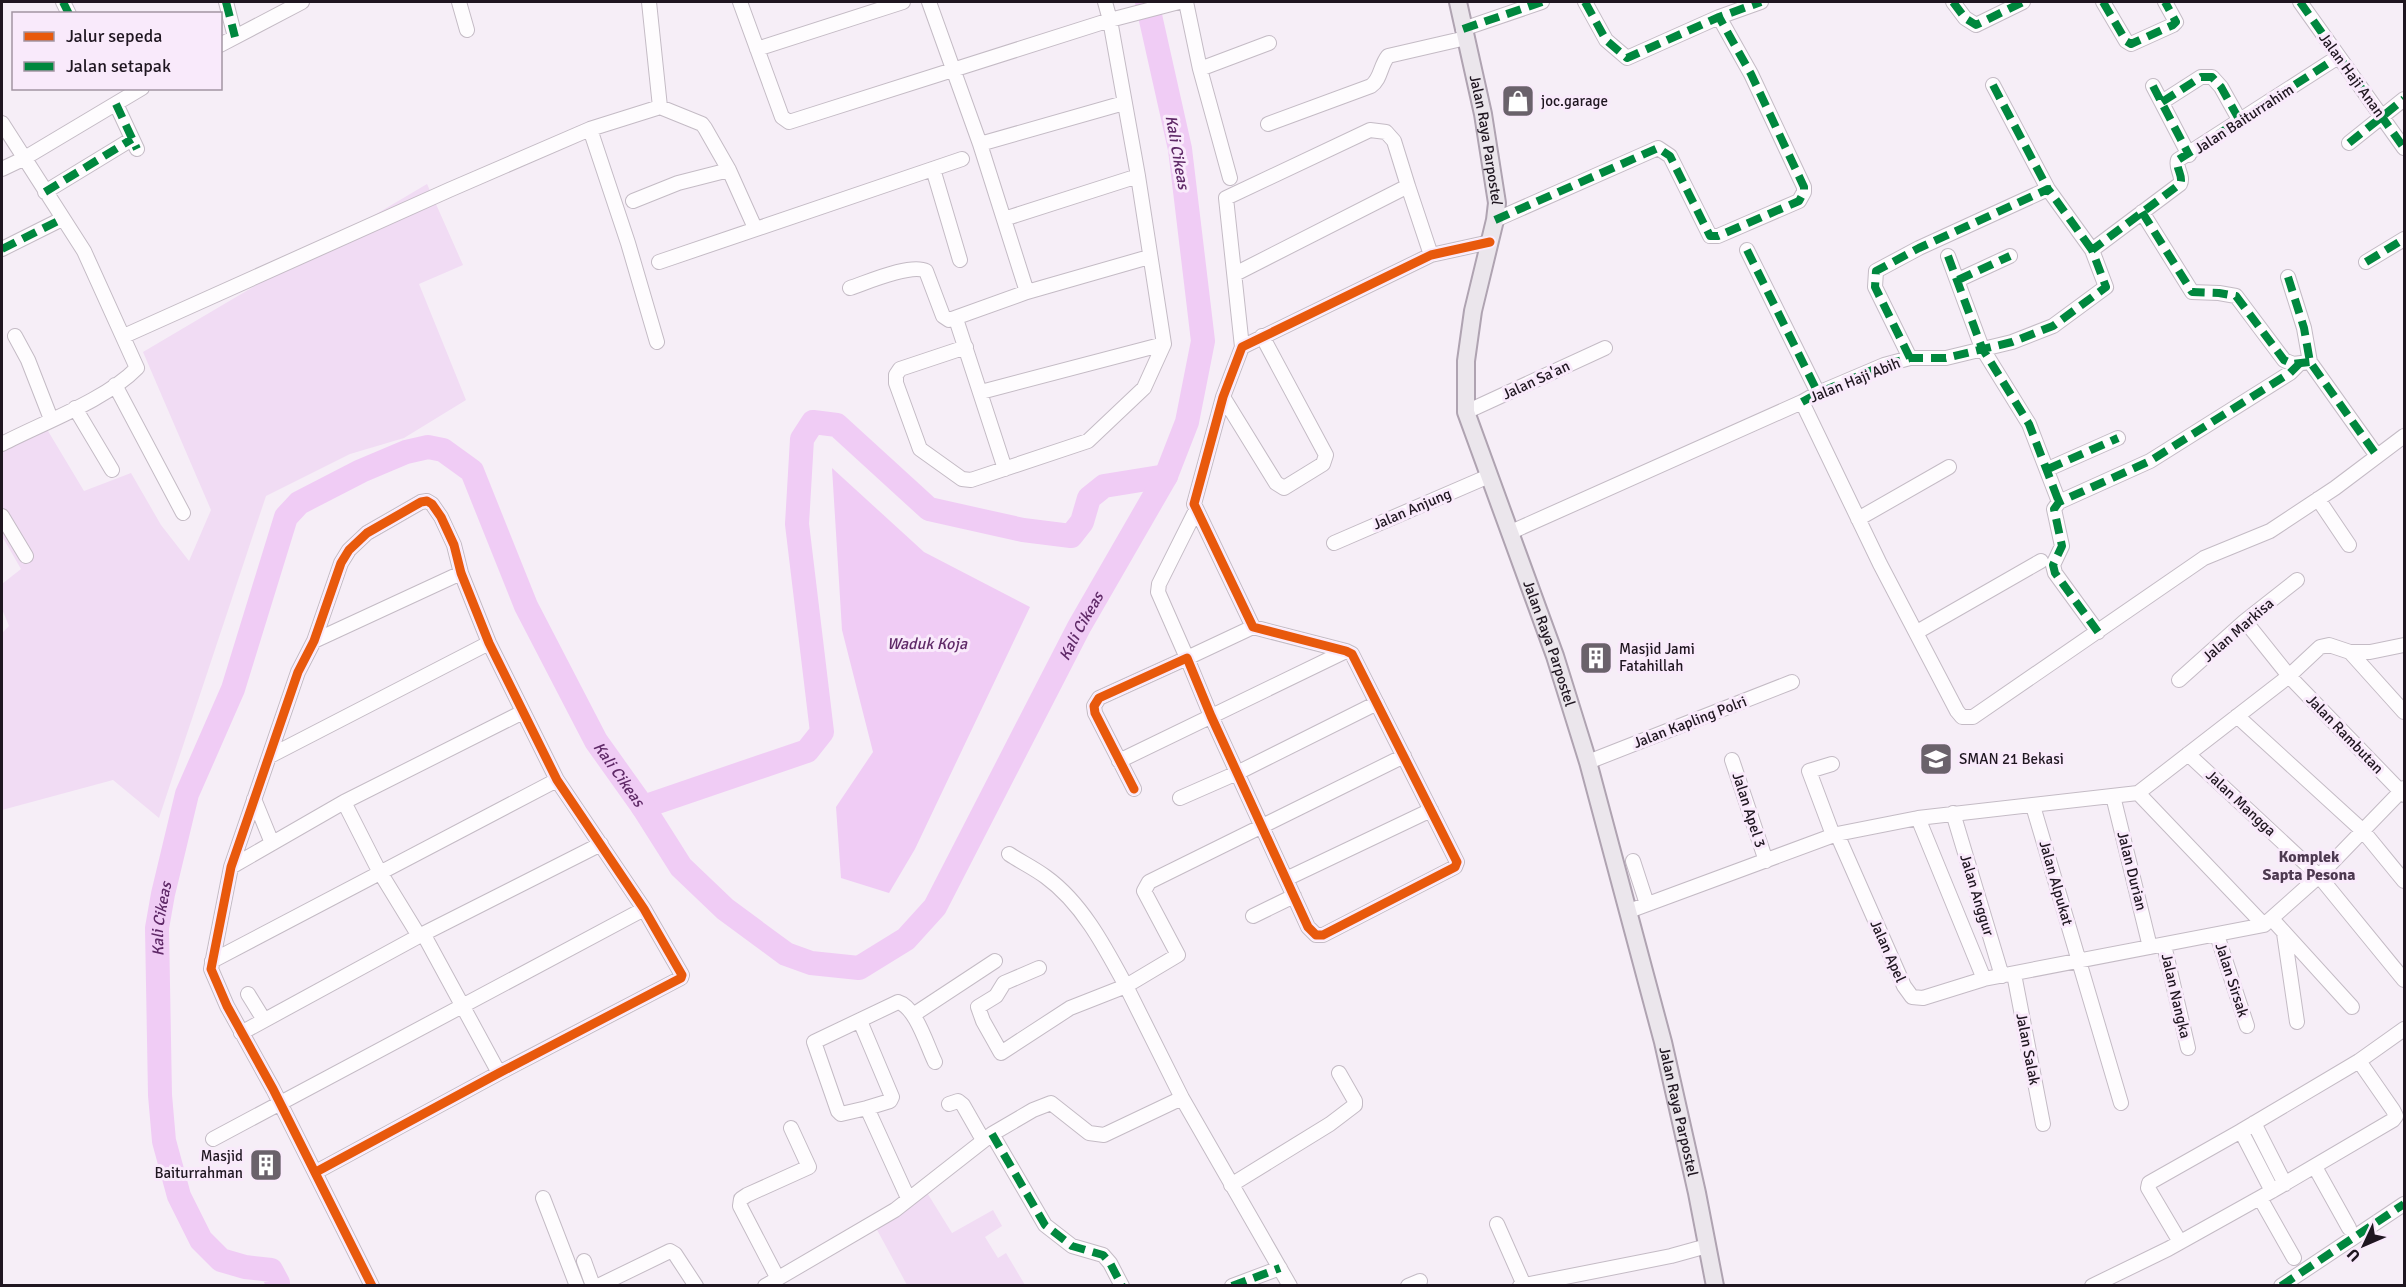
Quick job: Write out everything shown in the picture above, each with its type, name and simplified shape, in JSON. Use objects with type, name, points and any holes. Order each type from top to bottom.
[{"type":"main road","name":"Jalan Raya Parpostel","points":[[1458,2],[1483,114],[1497,203],[1473,311],[1466,361],[1466,412],[1555,656],[1587,762],[1629,911],[1679,1110],[1715,1286]]},
{"type":"street","points":[[226,2],[235,37]]},
{"type":"street","points":[[222,44],[302,2]]},
{"type":"street","points":[[459,2],[467,30]]},
{"type":"street","points":[[649,2],[660,107]]},
{"type":"street","points":[[740,2],[782,117],[789,122],[796,122],[953,69],[1110,20],[1175,3]]},
{"type":"street","points":[[757,49],[903,2]]},
{"type":"street","points":[[929,2],[980,144],[1027,292]]},
{"type":"street","points":[[966,347],[900,369],[896,375],[896,383],[916,442],[928,454],[962,479],[971,480],[1088,441],[1144,388],[1164,344],[1138,176],[1105,2]]},
{"type":"street","points":[[1186,2],[1200,69],[1230,178]]},
{"type":"street","points":[[1268,124],[1371,86],[1377,81],[1388,56],[1464,33],[1542,2]]},
{"type":"street","points":[[1585,2],[1606,40],[1627,58],[1719,17],[1761,2]]},
{"type":"street","points":[[1953,2],[1965,18],[1976,25],[2023,2]]},
{"type":"street","points":[[2103,2],[2126,41],[2131,44],[2176,22],[2165,2]]},
{"type":"street","name":"Jalan Haji Anan","points":[[2300,2],[2404,148]]},
{"type":"street","points":[[1495,220],[1658,148],[1670,156],[1710,236],[1718,236],[1799,201],[1804,187],[1751,75],[1719,17]]},
{"type":"street","points":[[1200,69],[1269,43]]},
{"type":"street","name":"Jalan Baiturrahim","points":[[2142,212],[2180,184],[2182,180],[2177,163],[2338,57]]},
{"type":"street","points":[[2162,102],[2201,77],[2212,77],[2221,87],[2240,122]]},
{"type":"street","points":[[1993,85],[2048,189],[2092,250],[2142,212],[2192,292],[2236,296],[2284,360],[2305,363]]},
{"type":"street","points":[[2153,86],[2189,155]]},
{"type":"street","points":[[2,170],[139,90]]},
{"type":"street","points":[[2349,143],[2404,99]]},
{"type":"street","points":[[980,144],[1124,103]]},
{"type":"street","points":[[45,192],[134,144],[116,104]]},
{"type":"street","points":[[124,336],[590,129],[660,107],[702,124],[729,170],[755,228]]},
{"type":"street","points":[[2,123],[84,251],[137,368],[115,385],[75,408],[2,444]]},
{"type":"street","points":[[590,129],[628,243],[657,342]]},
{"type":"street","points":[[1253,627],[1196,510],[1195,498],[1223,397],[1242,346],[1226,198],[1370,130],[1386,132],[1394,141],[1431,255]]},
{"type":"street","points":[[659,262],[962,159]]},
{"type":"street","points":[[933,169],[960,260]]},
{"type":"street","points":[[633,201],[678,183],[729,170]]},
{"type":"street","points":[[1004,219],[1138,176]]},
{"type":"street","points":[[1235,274],[1408,186]]},
{"type":"street","points":[[1910,358],[1875,287],[1876,271],[1919,248],[2048,189]]},
{"type":"street","points":[[2,249],[62,219]]},
{"type":"street","points":[[2366,262],[2404,240]]},
{"type":"street","points":[[1242,346],[1431,255],[1490,242]]},
{"type":"street","points":[[1747,250],[1818,393]]},
{"type":"street","name":"Jalan Haji Abih","points":[[1511,532],[1884,365],[1910,358],[1946,358],[2012,342],[2053,326],[2106,287],[2092,250]]},
{"type":"street","points":[[1948,256],[1982,348],[2029,424],[2059,502]]},
{"type":"street","points":[[1958,280],[2010,256]]},
{"type":"street","points":[[850,288],[909,269],[921,268],[926,271],[943,316],[949,320],[1027,292],[1149,257]]},
{"type":"street","points":[[2288,277],[2304,328],[2305,363],[2378,456]]},
{"type":"street","points":[[956,319],[1005,469]]},
{"type":"street","points":[[15,336],[28,360],[51,418]]},
{"type":"street","points":[[1223,397],[1276,483],[1284,488],[1323,464],[1326,455],[1262,336]]},
{"type":"street","points":[[981,392],[1164,344]]},
{"type":"street","name":"Jalan Sa'an","points":[[1466,412],[1605,348]]},
{"type":"street","points":[[2098,632],[2055,573],[2053,565],[2062,546],[2054,509],[2059,502],[2160,455],[2305,363]]},
{"type":"street","points":[[115,385],[183,513]]},
{"type":"street","points":[[1802,402],[1858,519],[1962,717],[1973,717],[2204,558],[2270,531],[2404,436]]},
{"type":"street","points":[[75,408],[112,470]]},
{"type":"street","points":[[2048,469],[2118,438]]},
{"type":"street","points":[[1858,519],[1949,467]]},
{"type":"street","name":"Jalan Anjung","points":[[1334,543],[1489,476]]},
{"type":"street","points":[[2318,499],[2349,545]]},
{"type":"street","points":[[316,1172],[681,978],[682,971],[644,909],[557,780],[489,644],[461,573],[454,545],[441,517],[427,501],[421,502],[367,533],[349,550],[334,577],[314,641],[298,672],[231,867],[212,961],[213,977],[316,1172],[372,1286]]},
{"type":"street","points":[[1134,789],[1095,712],[1095,703],[1099,698],[1187,658],[1253,627],[1352,654],[1457,862],[1450,872],[1323,935],[1316,935],[1308,927],[1260,826],[1211,716],[1187,658],[1158,592],[1159,584],[1196,510]]},
{"type":"street","points":[[2,516],[26,556]]},
{"type":"street","points":[[1917,632],[2041,561]]},
{"type":"street","points":[[314,641],[461,573]]},
{"type":"street","name":"Jalan Markisa","points":[[2179,680],[2245,621],[2297,580]]},
{"type":"street","name":"Jalan Rambutan","points":[[2245,621],[2289,676],[2403,791]]},
{"type":"street","points":[[270,756],[489,644]]},
{"type":"street","points":[[1629,911],[1835,834],[1953,813],[2033,806],[2138,792],[2289,676],[2324,645],[2350,652],[2370,652],[2404,645]]},
{"type":"street","points":[[1119,761],[1346,651]]},
{"type":"street","points":[[2350,652],[2404,712]]},
{"type":"street","name":"Jalan Kapling Polri","points":[[1587,762],[1792,682]]},
{"type":"street","points":[[1180,798],[1237,773],[1377,703]]},
{"type":"street","points":[[231,867],[344,802],[523,712]]},
{"type":"street","points":[[2236,716],[2363,831],[2404,881]]},
{"type":"street","name":"Jalan Mangga","points":[[2188,754],[2319,876],[2404,980]]},
{"type":"street","points":[[1039,968],[1004,983],[996,996],[978,1007],[1001,1053],[1070,1008],[1126,986],[1178,955],[1144,891],[1149,882],[1404,756]]},
{"type":"street","name":"Jalan Apel 3","points":[[1732,760],[1766,861]]},
{"type":"street","points":[[1832,764],[1809,771],[1835,834]]},
{"type":"street","points":[[212,961],[557,780]]},
{"type":"street","points":[[1918,818],[1984,979],[2217,935],[2268,922],[2319,876],[2403,791]]},
{"type":"street","points":[[2138,792],[2268,922],[2284,933],[2352,1007]]},
{"type":"street","name":"Jalan Durian","points":[[2113,796],[2157,946]]},
{"type":"street","points":[[254,799],[272,843]]},
{"type":"street","points":[[344,802],[380,873],[419,936],[425,937],[499,1073]]},
{"type":"street","name":"Jalan Alpukat","points":[[2033,806],[2121,1103]]},
{"type":"street","points":[[1286,879],[1431,810]]},
{"type":"street","name":"Jalan Anggur","points":[[1953,813],[2008,975]]},
{"type":"street","name":"Jalan Apel","points":[[1835,834],[1904,986],[1912,998],[1923,998],[1984,979]]},
{"type":"street","points":[[241,1033],[419,936],[601,844]]},
{"type":"street","points":[[1009,855],[1047,877],[1078,908],[1111,958],[1182,1098],[1290,1286]]},
{"type":"street","points":[[1634,861],[1647,904]]},
{"type":"street","points":[[1253,916],[1294,896]]},
{"type":"street","points":[[213,1139],[644,909]]},
{"type":"street","points":[[2284,933],[2297,1022]]},
{"type":"street","name":"Jalan Sirsak","points":[[2217,935],[2247,1026]]},
{"type":"street","name":"Jalan Nangka","points":[[2157,946],[2188,1048]]},
{"type":"street","points":[[913,1015],[995,962]]},
{"type":"street","name":"Jalan Salak","points":[[2008,975],[2043,1124]]},
{"type":"street","points":[[248,993],[264,1020]]},
{"type":"street","points":[[860,1021],[892,1097],[890,1101],[841,1114],[814,1046],[816,1040],[898,1002],[908,1007],[913,1015],[935,1062]]},
{"type":"street","points":[[2180,1242],[2148,1188],[2149,1183],[2254,1124],[2403,1033]]},
{"type":"street","points":[[2092,1286],[2266,1195],[2388,1124],[2400,1121],[2359,1061]]},
{"type":"street","points":[[1231,1185],[1330,1124],[1355,1105],[1339,1073]]},
{"type":"street","points":[[765,1286],[895,1210],[988,1137],[1033,1110],[1051,1103],[1089,1133],[1104,1135],[1182,1098]]},
{"type":"street","points":[[949,1104],[958,1101],[963,1105],[988,1137],[1045,1226],[1072,1246],[1103,1255],[1122,1286]]},
{"type":"street","points":[[867,1108],[908,1198]]},
{"type":"street","points":[[2254,1124],[2285,1184]]},
{"type":"street","points":[[777,1277],[740,1206],[741,1199],[747,1195],[809,1167],[791,1128]]},
{"type":"street","points":[[2241,1131],[2294,1258]]},
{"type":"street","points":[[2315,1167],[2349,1228]]},
{"type":"street","points":[[543,1198],[577,1286]]},
{"type":"street","points":[[2281,1286],[2404,1204]]},
{"type":"street","points":[[1497,1224],[1522,1285],[1671,1256],[1707,1246]]},
{"type":"street","points":[[584,1262],[592,1283],[598,1286],[670,1251],[675,1254],[696,1286]]},
{"type":"street","points":[[1232,1286],[1280,1268]]},
{"type":"shaded area","points":[[427,184],[463,265],[419,284],[466,400],[404,438],[350,454],[266,496],[159,818],[113,780],[2,810],[2,633],[9,626],[2,609],[2,584],[21,569],[2,536],[2,447],[45,426],[84,491],[131,473],[161,525],[189,561],[211,510],[143,352]]},
{"type":"shaded area","points":[[926,1191],[952,1233],[993,1210],[1002,1226],[985,1237],[998,1258],[1006,1253],[1025,1285],[907,1285],[876,1228],[900,1215]]},
{"type":"water","name":"Waduk Koja","points":[[832,468],[924,552],[1030,607],[915,849],[889,893],[841,878],[836,807],[873,752],[842,630]]},
{"type":"waterway","name":"Kali Cikeas","points":[[277,1286],[278,1283],[271,1270],[245,1267],[221,1260],[201,1240],[179,1196],[164,1141],[160,1095],[157,928],[187,794],[233,689],[286,517],[299,503],[361,471],[406,452],[428,447],[443,450],[472,471],[526,606],[596,741],[643,807],[681,867],[725,909],[786,954],[811,963],[859,968],[906,939],[935,907],[1079,627],[1166,476],[1187,422],[1203,341],[1180,149],[1147,2]]},
{"type":"waterway","points":[[643,807],[807,751],[822,732],[797,524],[802,439],[813,422],[837,425],[929,509],[1023,530],[1071,536],[1082,522],[1089,498],[1104,486],[1166,476]]},
{"type":"marked path","points":[[63,2],[68,12]]},
{"type":"marked path","points":[[226,2],[235,37]]},
{"type":"marked path","points":[[1463,29],[1542,2]]},
{"type":"marked path","points":[[1585,2],[1606,40],[1627,58],[1719,17],[1761,2]]},
{"type":"marked path","points":[[1953,2],[1965,18],[1976,25],[2023,2]]},
{"type":"marked path","points":[[2103,2],[2126,41],[2131,44],[2176,22],[2165,2]]},
{"type":"marked path","points":[[2300,2],[2404,148]]},
{"type":"marked path","points":[[1495,220],[1658,148],[1670,156],[1710,236],[1718,236],[1799,201],[1804,187],[1751,74],[1719,17]]},
{"type":"marked path","points":[[1802,402],[1884,365],[1910,358],[1946,358],[2012,342],[2053,326],[2106,287],[2092,250],[2180,184],[2178,160],[2338,57]]},
{"type":"marked path","points":[[2162,102],[2201,77],[2212,77],[2221,87],[2240,121]]},
{"type":"marked path","points":[[1993,85],[2048,189]]},
{"type":"marked path","points":[[2153,86],[2189,155]]},
{"type":"marked path","points":[[2349,143],[2404,99]]},
{"type":"marked path","points":[[116,104],[137,149]]},
{"type":"marked path","points":[[45,192],[132,139]]},
{"type":"marked path","points":[[1910,358],[1875,287],[1876,271],[1919,248],[2048,189],[2092,250]]},
{"type":"marked path","points":[[2142,212],[2192,292],[2236,296],[2284,360],[2293,364],[2310,362]]},
{"type":"marked path","points":[[2,249],[62,219]]},
{"type":"marked path","points":[[2366,262],[2404,239]]},
{"type":"marked path","points":[[1747,250],[1818,393]]},
{"type":"marked path","points":[[1948,256],[1982,348],[2029,424],[2059,502]]},
{"type":"marked path","points":[[1958,280],[2010,256]]},
{"type":"marked path","points":[[2288,277],[2304,328],[2310,362],[2377,456]]},
{"type":"marked path","points":[[2098,632],[2055,573],[2053,565],[2062,546],[2054,509],[2059,502],[2150,461],[2290,373],[2299,364]]},
{"type":"marked path","points":[[2048,469],[2118,438]]},
{"type":"marked path","points":[[992,1134],[1045,1225],[1072,1246],[1103,1255],[1122,1286]]},
{"type":"marked path","points":[[2281,1286],[2404,1204]]},
{"type":"marked path","points":[[1232,1286],[1280,1268]]},
{"type":"cycle path","points":[[1134,789],[1095,713],[1094,706],[1099,698],[1187,658],[1211,716],[1308,927],[1316,935],[1323,935],[1455,867],[1457,862],[1352,654],[1253,627],[1194,504],[1223,397],[1242,347],[1431,255],[1490,242]]},
{"type":"cycle path","points":[[316,1172],[681,978],[682,975],[644,909],[557,780],[489,643],[461,573],[454,545],[441,517],[427,501],[421,502],[367,533],[349,550],[341,563],[314,641],[298,672],[231,867],[211,969],[227,1006],[273,1089],[372,1286]]},
{"type":"place","name":"joc.garage","points":[[1518,101]]},
{"type":"place","name":"Masjid Jami Fatahillah","points":[[1596,658]]},
{"type":"place","name":"SMAN 21 Bekasi","points":[[1936,759]]},
{"type":"place","name":"Masjid Baiturrahman","points":[[266,1165]]},
{"type":"district","name":"Komplek Sapta Pesona","points":[[2309,865]]}]
